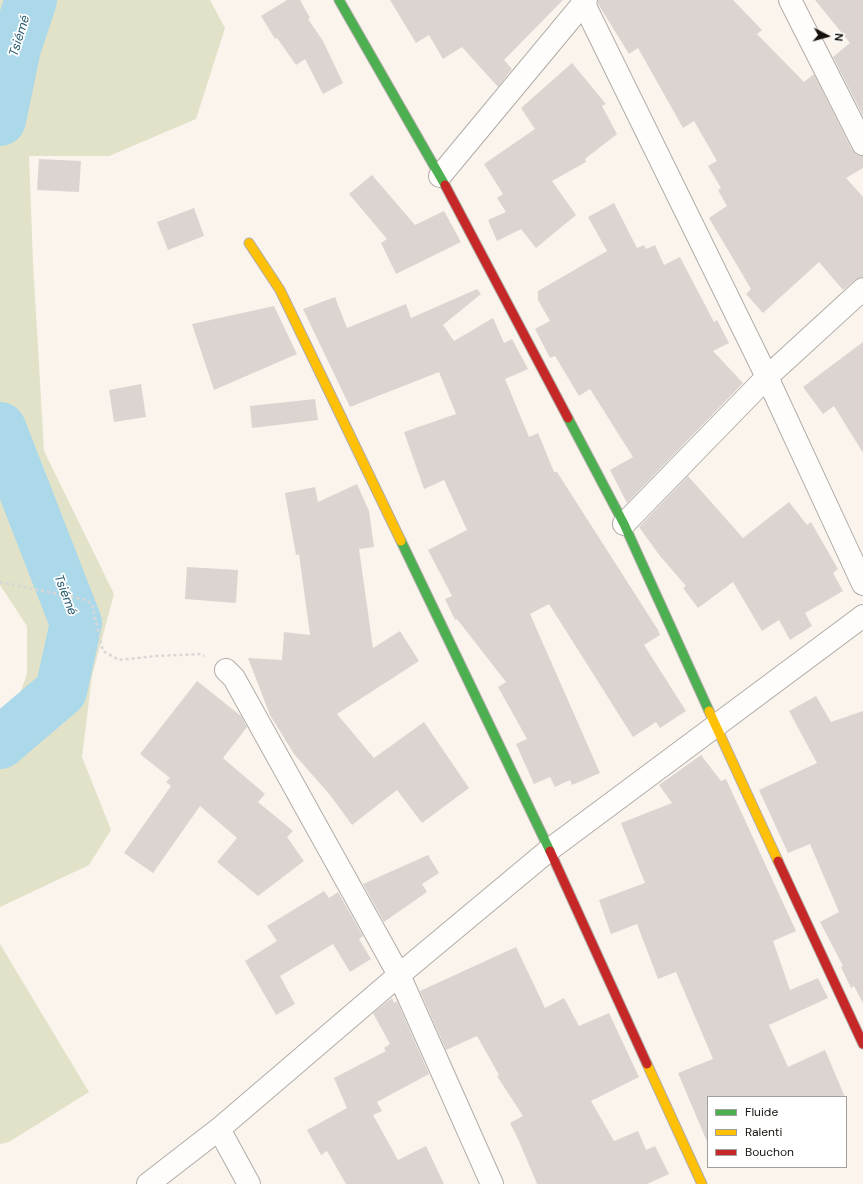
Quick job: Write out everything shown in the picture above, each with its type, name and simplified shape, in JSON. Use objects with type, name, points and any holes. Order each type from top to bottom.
[{"type":"street","points":[[339,0],[440,176],[624,524],[863,1044]]},
{"type":"street","points":[[790,0],[863,144]]},
{"type":"street","points":[[440,176],[584,1],[767,377],[863,584]]},
{"type":"street","points":[[249,243],[280,290],[550,850],[702,1184]]},
{"type":"street","points":[[624,524],[767,377],[863,289]]},
{"type":"street","points":[[148,1184],[219,1129],[399,975],[550,850],[863,616]]},
{"type":"street","points":[[226,670],[234,678],[399,975],[492,1184]]},
{"type":"street","points":[[219,1129],[249,1184]]},
{"type":"path","points":[[0,582],[86,600],[92,605],[103,651],[119,660],[156,656],[201,654],[226,670]]},
{"type":"green space","points":[[0,0],[210,0],[225,28],[196,119],[109,156],[29,156],[33,262],[44,451],[114,594],[92,676],[82,757],[111,830],[89,865],[0,907],[0,743],[3,741],[27,674],[27,626],[0,585],[0,65],[5,44],[0,43]]},
{"type":"green space","points":[[0,944],[89,1092],[9,1142],[0,1144]]},
{"type":"building","points":[[287,0],[300,0],[310,18],[308,19],[323,41],[343,83],[323,94],[305,59],[296,65],[277,38],[275,39],[261,16]]},
{"type":"building","points":[[390,0],[563,0],[504,60],[512,69],[498,87],[462,47],[443,59],[429,35],[416,43]]},
{"type":"building","points":[[598,0],[733,0],[762,30],[757,34],[804,82],[814,74],[852,150],[857,155],[863,156],[863,168],[846,178],[863,197],[863,277],[855,280],[843,290],[819,262],[763,313],[746,294],[751,289],[709,218],[727,206],[718,190],[721,188],[708,166],[717,161],[694,121],[683,128],[638,48],[629,54],[598,4]]},
{"type":"building","points":[[815,0],[863,0],[863,116],[833,57],[850,43]]},
{"type":"building","points":[[572,63],[606,104],[602,106],[617,134],[585,159],[586,162],[552,181],[576,215],[536,248],[521,229],[497,241],[488,220],[506,212],[497,198],[503,194],[484,164],[535,129],[521,108]]},
{"type":"building","points":[[39,159],[81,161],[79,192],[37,190]]},
{"type":"building","points":[[372,175],[415,225],[444,211],[461,242],[396,274],[381,243],[387,239],[349,194]]},
{"type":"building","points":[[614,203],[637,248],[644,245],[646,249],[655,245],[664,265],[680,257],[714,322],[717,320],[729,343],[713,351],[743,383],[627,503],[610,470],[633,457],[590,389],[579,396],[555,356],[550,358],[535,329],[550,321],[538,300],[538,291],[607,251],[588,217]]},
{"type":"building","points":[[194,208],[204,236],[168,250],[157,222]]},
{"type":"building","points":[[477,289],[481,294],[443,325],[454,341],[493,318],[504,343],[512,339],[528,369],[505,379],[529,437],[538,433],[554,472],[557,472],[658,630],[660,635],[644,645],[686,711],[660,728],[656,722],[633,737],[549,604],[530,614],[600,773],[572,785],[570,780],[555,787],[550,777],[534,784],[516,744],[527,739],[498,687],[506,682],[457,619],[455,620],[445,599],[452,596],[428,550],[467,530],[444,480],[424,489],[404,432],[456,414],[439,372],[350,407],[303,309],[335,297],[347,328],[406,304],[411,318]]},
{"type":"building","points":[[274,306],[297,354],[214,390],[192,324]]},
{"type":"building","points":[[863,342],[863,453],[834,406],[823,414],[803,387]]},
{"type":"building","points":[[141,384],[146,417],[114,422],[109,390]]},
{"type":"building","points":[[315,399],[318,420],[252,428],[250,406]]},
{"type":"building","points":[[688,476],[743,538],[789,502],[807,525],[811,522],[838,569],[833,573],[843,591],[805,613],[812,626],[790,640],[779,620],[762,631],[733,582],[698,608],[683,588],[686,586],[660,556],[639,527]]},
{"type":"building","points":[[357,484],[369,511],[374,547],[359,549],[373,648],[400,631],[419,661],[337,714],[374,758],[424,722],[469,788],[422,823],[397,790],[352,825],[330,795],[294,754],[270,715],[248,658],[282,660],[284,632],[310,635],[299,554],[296,555],[285,493],[315,487],[318,502]]},
{"type":"building","points":[[187,567],[238,570],[236,603],[185,599]]},
{"type":"building","points":[[197,681],[241,716],[247,727],[223,758],[265,794],[258,802],[293,831],[287,837],[304,861],[258,896],[217,862],[237,838],[200,806],[153,873],[124,853],[171,786],[166,782],[170,778],[140,754]]},
{"type":"building","points":[[816,696],[831,722],[863,711],[863,1003],[854,986],[851,988],[841,967],[843,966],[820,922],[839,912],[810,844],[788,853],[759,790],[817,763],[789,711]]},
{"type":"building","points":[[701,755],[721,781],[726,779],[796,931],[773,941],[790,990],[818,978],[828,998],[769,1025],[788,1067],[825,1050],[845,1096],[707,1096],[707,1142],[678,1073],[713,1059],[676,972],[658,979],[637,924],[611,934],[599,900],[645,883],[621,823],[672,803],[659,785]]},
{"type":"building","points":[[428,855],[439,873],[422,884],[427,892],[384,922],[363,884]]},
{"type":"building","points":[[324,891],[329,898],[338,892],[363,936],[359,939],[371,959],[350,972],[333,944],[280,976],[295,1004],[276,1015],[245,961],[277,941],[267,926]]},
{"type":"building","points":[[516,947],[545,1008],[564,998],[579,1026],[609,1013],[639,1077],[591,1101],[614,1141],[638,1131],[646,1150],[655,1146],[669,1174],[647,1184],[537,1184],[510,1123],[523,1116],[497,1076],[499,1075],[477,1036],[446,1050],[420,991]]},
{"type":"building","points":[[392,998],[394,1003],[397,1001],[429,1074],[377,1102],[382,1111],[373,1115],[398,1160],[426,1146],[444,1184],[346,1184],[327,1151],[321,1155],[307,1130],[347,1108],[334,1078],[386,1051],[384,1048],[390,1044],[373,1013]]},
{"type":"waterway","name":"Tsiémé","points":[[0,120],[15,48],[31,0]]},
{"type":"waterway","name":"Tsiémé","points":[[0,428],[76,623],[61,691],[0,743]]},
{"type":"traffic: fast","points":[[339,0],[445,185]]},
{"type":"traffic: fast","points":[[568,418],[624,524],[709,711]]},
{"type":"traffic: fast","points":[[401,541],[550,851]]},
{"type":"traffic: slow","points":[[249,243],[280,290],[401,541]]},
{"type":"traffic: slow","points":[[709,711],[778,861]]},
{"type":"traffic: slow","points":[[647,1064],[702,1184]]},
{"type":"traffic: jam","points":[[445,185],[568,418]]},
{"type":"traffic: jam","points":[[550,851],[647,1064]]},
{"type":"traffic: jam","points":[[778,861],[863,1044]]}]
